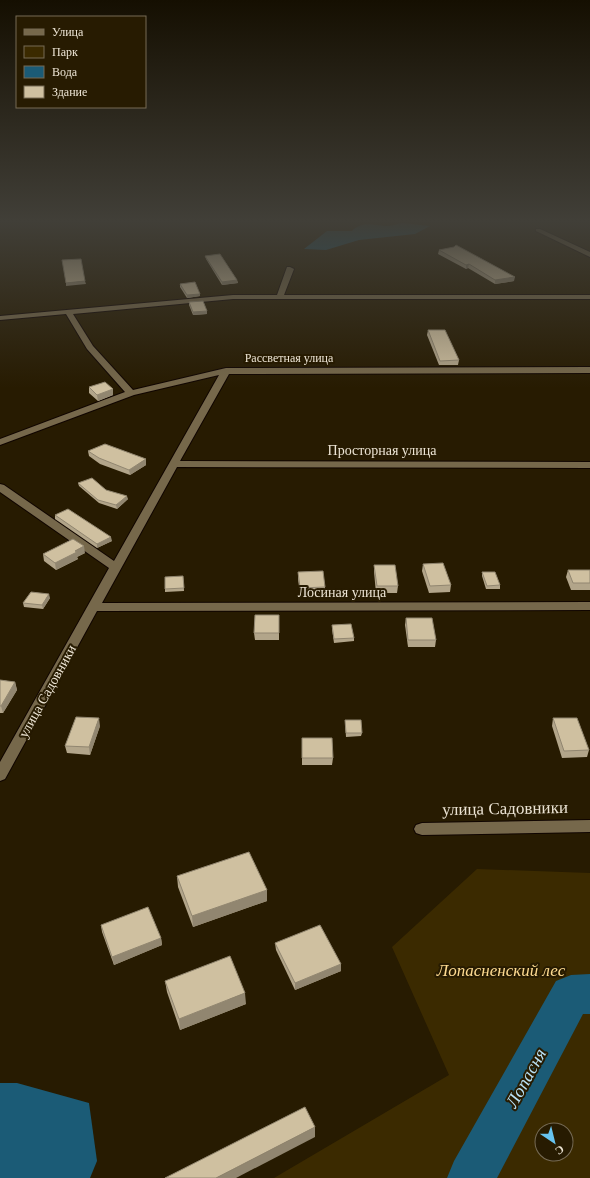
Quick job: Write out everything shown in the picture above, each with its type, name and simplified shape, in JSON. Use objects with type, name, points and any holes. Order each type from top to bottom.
[{"type":"street","points":[[280,296],[287,278]]},
{"type":"street","points":[[0,318],[233,297],[590,297]]},
{"type":"street","points":[[68,312],[90,347],[131,393]]},
{"type":"street","name":"Рассветная улица","points":[[0,442],[131,393],[226,371],[590,370]]},
{"type":"street","name":"улица Садовники","points":[[0,776],[115,567],[226,371]]},
{"type":"street","name":"Просторная улица","points":[[173,464],[590,465]]},
{"type":"street","points":[[0,487],[115,567]]},
{"type":"street","name":"Лосиная улица","points":[[94,607],[590,606]]},
{"type":"street","name":"улица Садовники","points":[[422,829],[590,826]]},
{"type":"green space","name":"Лопасненский лес","points":[[477,869],[590,873],[590,1178],[274,1178],[449,1075],[392,947]]},
{"type":"water","points":[[0,1083],[17,1083],[89,1103],[97,1161],[90,1178],[0,1178]]},
{"type":"building","points":[[65,278],[84,278],[85,281],[66,283]]},
{"type":"building","points":[[219,278],[236,278],[237,280],[222,282]]},
{"type":"building","points":[[492,278],[509,278],[495,280]]},
{"type":"building","points":[[195,282],[200,294],[187,295],[180,284]]},
{"type":"building","points":[[203,301],[207,311],[193,312],[189,302]]},
{"type":"building","points":[[428,330],[445,330],[459,360],[440,361]]},
{"type":"building","points":[[105,382],[113,389],[97,395],[89,387]]},
{"type":"building","points":[[105,444],[146,459],[129,470],[99,458],[88,451]]},
{"type":"building","points":[[92,478],[106,490],[127,496],[116,505],[98,500],[78,483]]},
{"type":"building","points":[[68,509],[111,537],[97,544],[55,515]]},
{"type":"building","points":[[73,539],[84,546],[75,551],[77,552],[55,563],[43,554]]},
{"type":"building","points":[[443,563],[451,585],[430,586],[423,564]]},
{"type":"building","points":[[374,565],[395,565],[398,586],[377,586]]},
{"type":"building","points":[[568,570],[590,570],[590,583],[573,583]]},
{"type":"building","points":[[323,571],[325,587],[300,588],[298,572]]},
{"type":"building","points":[[482,572],[495,572],[500,585],[487,586]]},
{"type":"building","points":[[183,576],[184,588],[165,589],[165,577]]},
{"type":"building","points":[[31,592],[49,594],[42,605],[23,603]]},
{"type":"building","points":[[255,615],[279,615],[279,633],[254,633]]},
{"type":"building","points":[[406,618],[432,618],[436,640],[408,640]]},
{"type":"building","points":[[351,624],[354,638],[334,639],[332,625]]},
{"type":"building","points":[[0,680],[15,682],[1,706],[0,706]]},
{"type":"building","points":[[76,717],[99,718],[89,747],[65,746]]},
{"type":"building","points":[[553,718],[577,718],[589,750],[564,751]]},
{"type":"building","points":[[345,720],[361,720],[362,733],[346,733]]},
{"type":"building","points":[[302,738],[332,738],[333,758],[302,758]]},
{"type":"building","points":[[249,852],[267,890],[192,916],[177,876]]},
{"type":"building","points":[[148,907],[161,938],[112,957],[101,925]]},
{"type":"building","points":[[320,925],[341,964],[295,983],[275,943]]},
{"type":"building","points":[[230,956],[245,993],[179,1019],[165,981]]},
{"type":"building","points":[[305,1107],[315,1127],[216,1178],[165,1178]]},
{"type":"waterway","name":"Лопасня","points":[[471,1178],[571,995],[590,994]]}]
